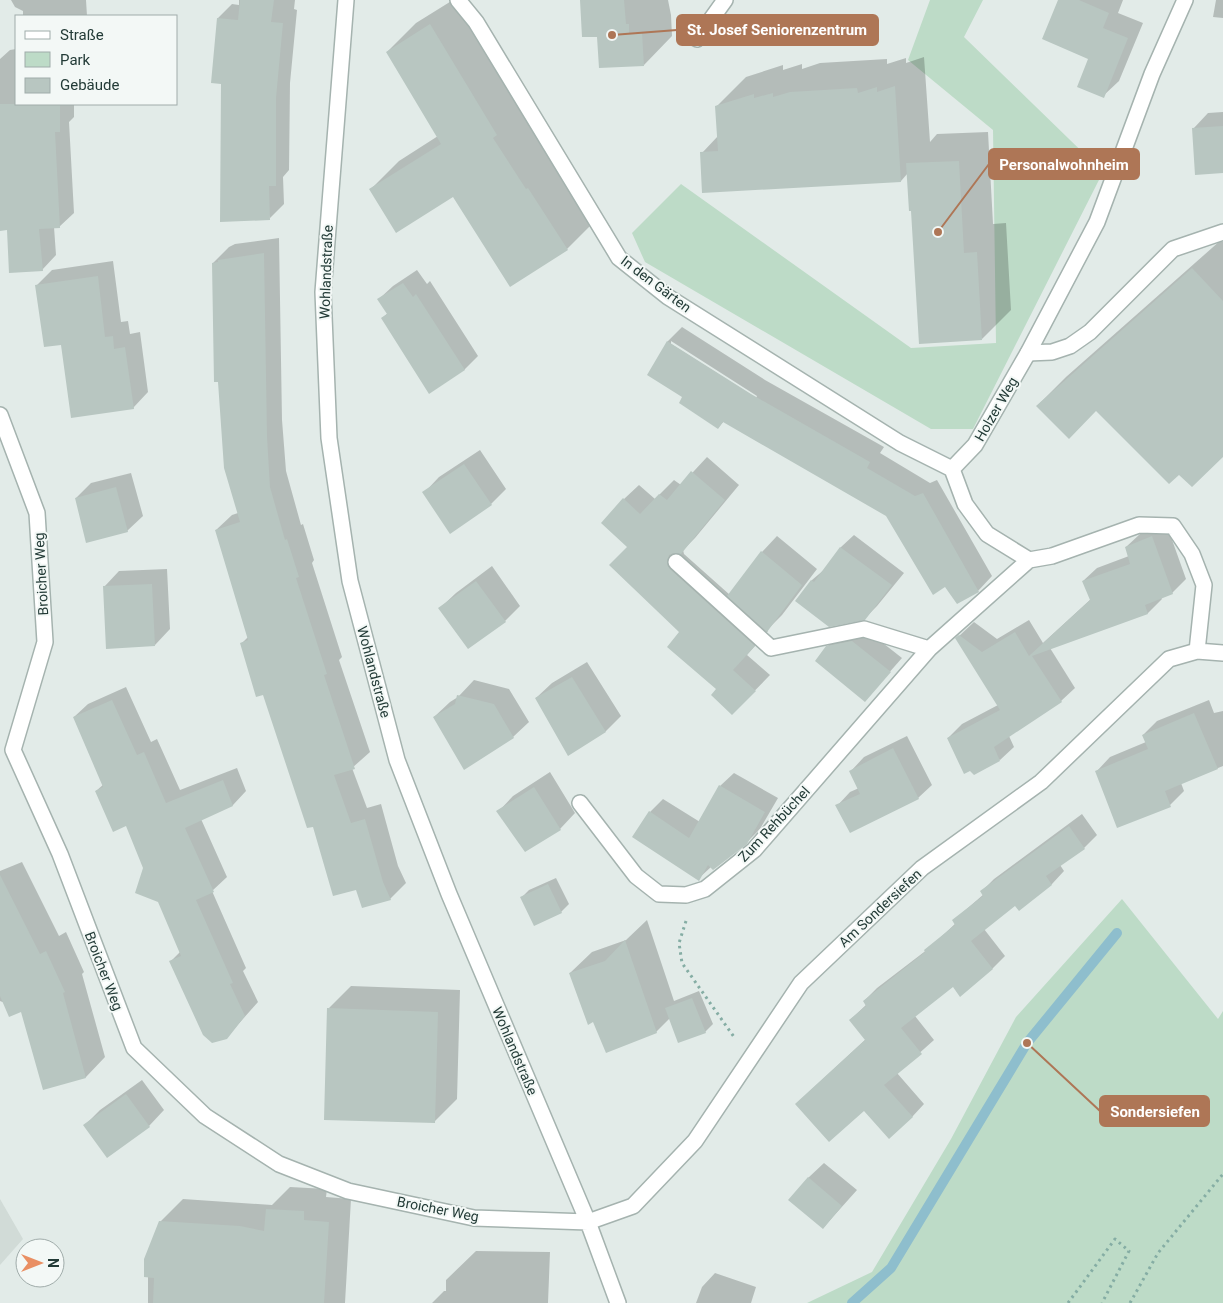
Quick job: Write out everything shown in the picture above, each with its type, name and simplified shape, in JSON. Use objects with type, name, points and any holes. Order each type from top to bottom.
[{"type":"street","name":"Wohlandstraße","points":[[346,0],[323,292],[329,438],[350,581],[398,760],[449,894],[588,1222],[618,1303]]},
{"type":"street","name":"In den Gärten","points":[[458,0],[476,22],[619,258],[668,297],[900,443],[952,469]]},
{"type":"street","points":[[697,39],[725,0]]},
{"type":"street","name":"Holzer Weg","points":[[952,469],[976,445],[1028,354],[1097,222],[1152,74],[1185,0]]},
{"type":"street","points":[[1028,354],[1052,352],[1070,346],[1090,332],[1173,249],[1223,232]]},
{"type":"street","name":"Broicher Weg","points":[[0,415],[38,513],[45,642],[13,750],[60,854],[134,1048],[205,1116],[279,1164],[348,1191],[474,1218],[588,1222]]},
{"type":"street","points":[[952,469],[965,504],[987,534],[1029,560],[1052,556],[1139,525],[1173,526],[1192,554],[1204,585],[1197,651]]},
{"type":"street","name":"Zum Rehbüchel","points":[[580,803],[636,876],[659,894],[686,895],[705,889],[754,850],[929,649],[1029,560]]},
{"type":"street","points":[[676,562],[771,648],[864,629],[929,649]]},
{"type":"street","name":"Am Sondersiefen","points":[[588,1222],[633,1206],[695,1141],[801,983],[922,868],[1041,782],[1169,659],[1197,651],[1223,653]]},
{"type":"path","points":[[686,895],[686,922],[679,943],[682,963],[750,1060]]},
{"type":"path","points":[[1130,1303],[1158,1253],[1223,1174]]},
{"type":"path","points":[[1068,1303],[1115,1239],[1129,1252],[1102,1303]]},
{"type":"shaded area","points":[[0,1199],[22,1238],[15,1238],[15,1248],[0,1265]]},
{"type":"green space","points":[[930,0],[983,0],[964,37],[1103,172],[973,429],[931,429],[645,262],[632,233],[681,184],[911,348],[996,343],[993,130],[908,60]]},
{"type":"green space","points":[[1122,899],[1218,1019],[1223,1011],[1223,1303],[807,1303],[872,1272],[951,1139],[1016,1017]]},
{"type":"building","points":[[240,0],[274,0],[271,22],[283,23],[276,98],[276,186],[269,186],[270,220],[220,222],[221,84],[211,83],[217,18],[238,20]]},
{"type":"building","points":[[580,0],[624,0],[626,24],[629,24],[629,33],[642,32],[644,66],[599,68],[597,37],[582,37]]},
{"type":"building","points":[[1058,0],[1079,0],[1109,13],[1103,28],[1128,38],[1104,98],[1077,87],[1088,59],[1042,39]]},
{"type":"building","points":[[430,24],[497,135],[493,138],[568,250],[510,287],[453,197],[396,233],[369,189],[441,144],[386,52]]},
{"type":"building","points":[[895,86],[901,182],[702,193],[700,152],[718,151],[715,106],[754,94],[754,98],[773,93],[773,97],[790,92],[857,88],[858,93],[877,87],[877,92]]},
{"type":"building","points":[[0,104],[60,105],[60,132],[55,132],[60,228],[39,229],[43,271],[9,273],[7,230],[0,231]]},
{"type":"building","points":[[1223,126],[1223,173],[1195,175],[1192,128]]},
{"type":"building","points":[[959,161],[964,253],[977,252],[982,340],[919,344],[911,211],[909,211],[906,163]]},
{"type":"building","points":[[264,253],[267,436],[270,487],[285,540],[287,539],[299,577],[296,578],[327,674],[324,675],[355,769],[334,775],[351,823],[365,819],[383,882],[391,900],[362,908],[356,890],[333,896],[313,827],[307,828],[263,695],[256,697],[240,643],[248,640],[215,530],[240,522],[224,468],[218,382],[214,382],[212,263],[218,262],[218,260]]},
{"type":"building","points":[[1192,268],[1223,301],[1223,457],[1192,487],[1179,475],[1169,484],[1096,411],[1069,439],[1036,406]]},
{"type":"building","points":[[98,276],[105,337],[113,336],[114,349],[125,347],[134,409],[71,418],[61,345],[44,347],[35,285]]},
{"type":"building","points":[[403,283],[413,297],[416,294],[465,370],[429,394],[381,318],[387,314],[377,299]]},
{"type":"building","points":[[667,341],[751,394],[870,462],[867,468],[915,496],[923,493],[979,592],[957,604],[945,587],[933,595],[886,516],[723,422],[718,429],[679,403],[682,397],[647,375]]},
{"type":"building","points":[[464,464],[492,505],[450,534],[422,492]]},
{"type":"building","points":[[691,471],[725,500],[681,554],[674,553],[669,555],[667,564],[670,569],[755,646],[733,670],[756,691],[732,715],[711,695],[716,689],[667,647],[679,632],[609,565],[627,547],[601,523],[623,498],[640,514],[659,494],[667,500]]},
{"type":"building","points":[[116,487],[128,532],[86,543],[75,498]]},
{"type":"building","points":[[1152,536],[1173,594],[1145,605],[1148,614],[1032,656],[1062,702],[994,747],[1000,761],[974,775],[970,771],[964,774],[947,738],[1000,710],[955,638],[959,635],[982,652],[1015,632],[1029,656],[1090,600],[1082,581],[1130,564],[1125,547]]},
{"type":"building","points":[[840,547],[892,585],[865,620],[829,627],[795,601],[811,580],[814,582]]},
{"type":"building","points":[[761,551],[802,585],[767,632],[727,596]]},
{"type":"building","points":[[476,581],[506,622],[468,649],[438,608]]},
{"type":"building","points":[[152,584],[155,646],[106,649],[103,586]]},
{"type":"building","points":[[852,641],[891,672],[865,702],[815,661],[826,646]]},
{"type":"building","points":[[572,677],[606,732],[568,756],[535,698]]},
{"type":"building","points":[[457,695],[494,704],[514,738],[464,770],[433,717],[455,704]]},
{"type":"building","points":[[112,700],[137,755],[144,752],[166,803],[223,780],[233,806],[185,828],[214,892],[196,900],[233,983],[230,984],[245,1016],[227,1039],[212,1043],[203,1035],[169,961],[181,956],[158,902],[135,893],[143,868],[126,826],[113,832],[95,791],[103,787],[73,717]]},
{"type":"building","points":[[1194,713],[1218,769],[1165,791],[1171,807],[1117,828],[1095,771],[1148,749],[1142,735]]},
{"type":"building","points":[[893,748],[919,799],[850,833],[835,805],[860,794],[849,771]]},
{"type":"building","points":[[719,785],[765,812],[747,844],[713,870],[708,865],[699,881],[632,837],[649,811],[689,838]]},
{"type":"building","points":[[534,787],[561,830],[525,852],[496,811]]},
{"type":"building","points":[[1069,826],[1085,849],[1046,876],[1052,885],[1019,911],[1015,906],[971,941],[993,969],[960,997],[953,987],[901,1028],[922,1054],[884,1085],[913,1117],[889,1139],[864,1111],[829,1142],[795,1104],[865,1040],[849,1020],[866,1006],[863,1001],[925,952],[924,950],[955,925],[952,920],[983,896],[980,891]]},
{"type":"building","points":[[0,875],[40,954],[46,951],[65,992],[63,993],[86,1078],[43,1090],[21,1012],[9,1017],[0,996]]},
{"type":"building","points":[[548,884],[562,913],[534,926],[520,897]]},
{"type":"building","points":[[625,940],[657,1033],[606,1053],[593,1022],[588,1025],[569,973],[605,961]]},
{"type":"building","points":[[692,998],[706,1033],[678,1043],[665,1008]]},
{"type":"building","points":[[327,1008],[438,1012],[435,1123],[324,1120]]},
{"type":"building","points":[[126,1094],[150,1127],[107,1158],[83,1125]]},
{"type":"building","points":[[808,1177],[842,1206],[823,1229],[788,1200]]},
{"type":"building","points":[[266,1209],[304,1211],[304,1220],[329,1222],[324,1303],[153,1303],[154,1278],[144,1277],[144,1259],[159,1221],[240,1226],[264,1231]]},
{"type":"waterway","points":[[852,1303],[891,1268],[1027,1043],[1117,933]]},
{"type":"place","name":"St. Josef Seniorenzentrum","points":[[612,35]]},
{"type":"place","name":"Personalwohnheim","points":[[938,232]]},
{"type":"place","name":"Sondersiefen","points":[[1027,1043]]}]
